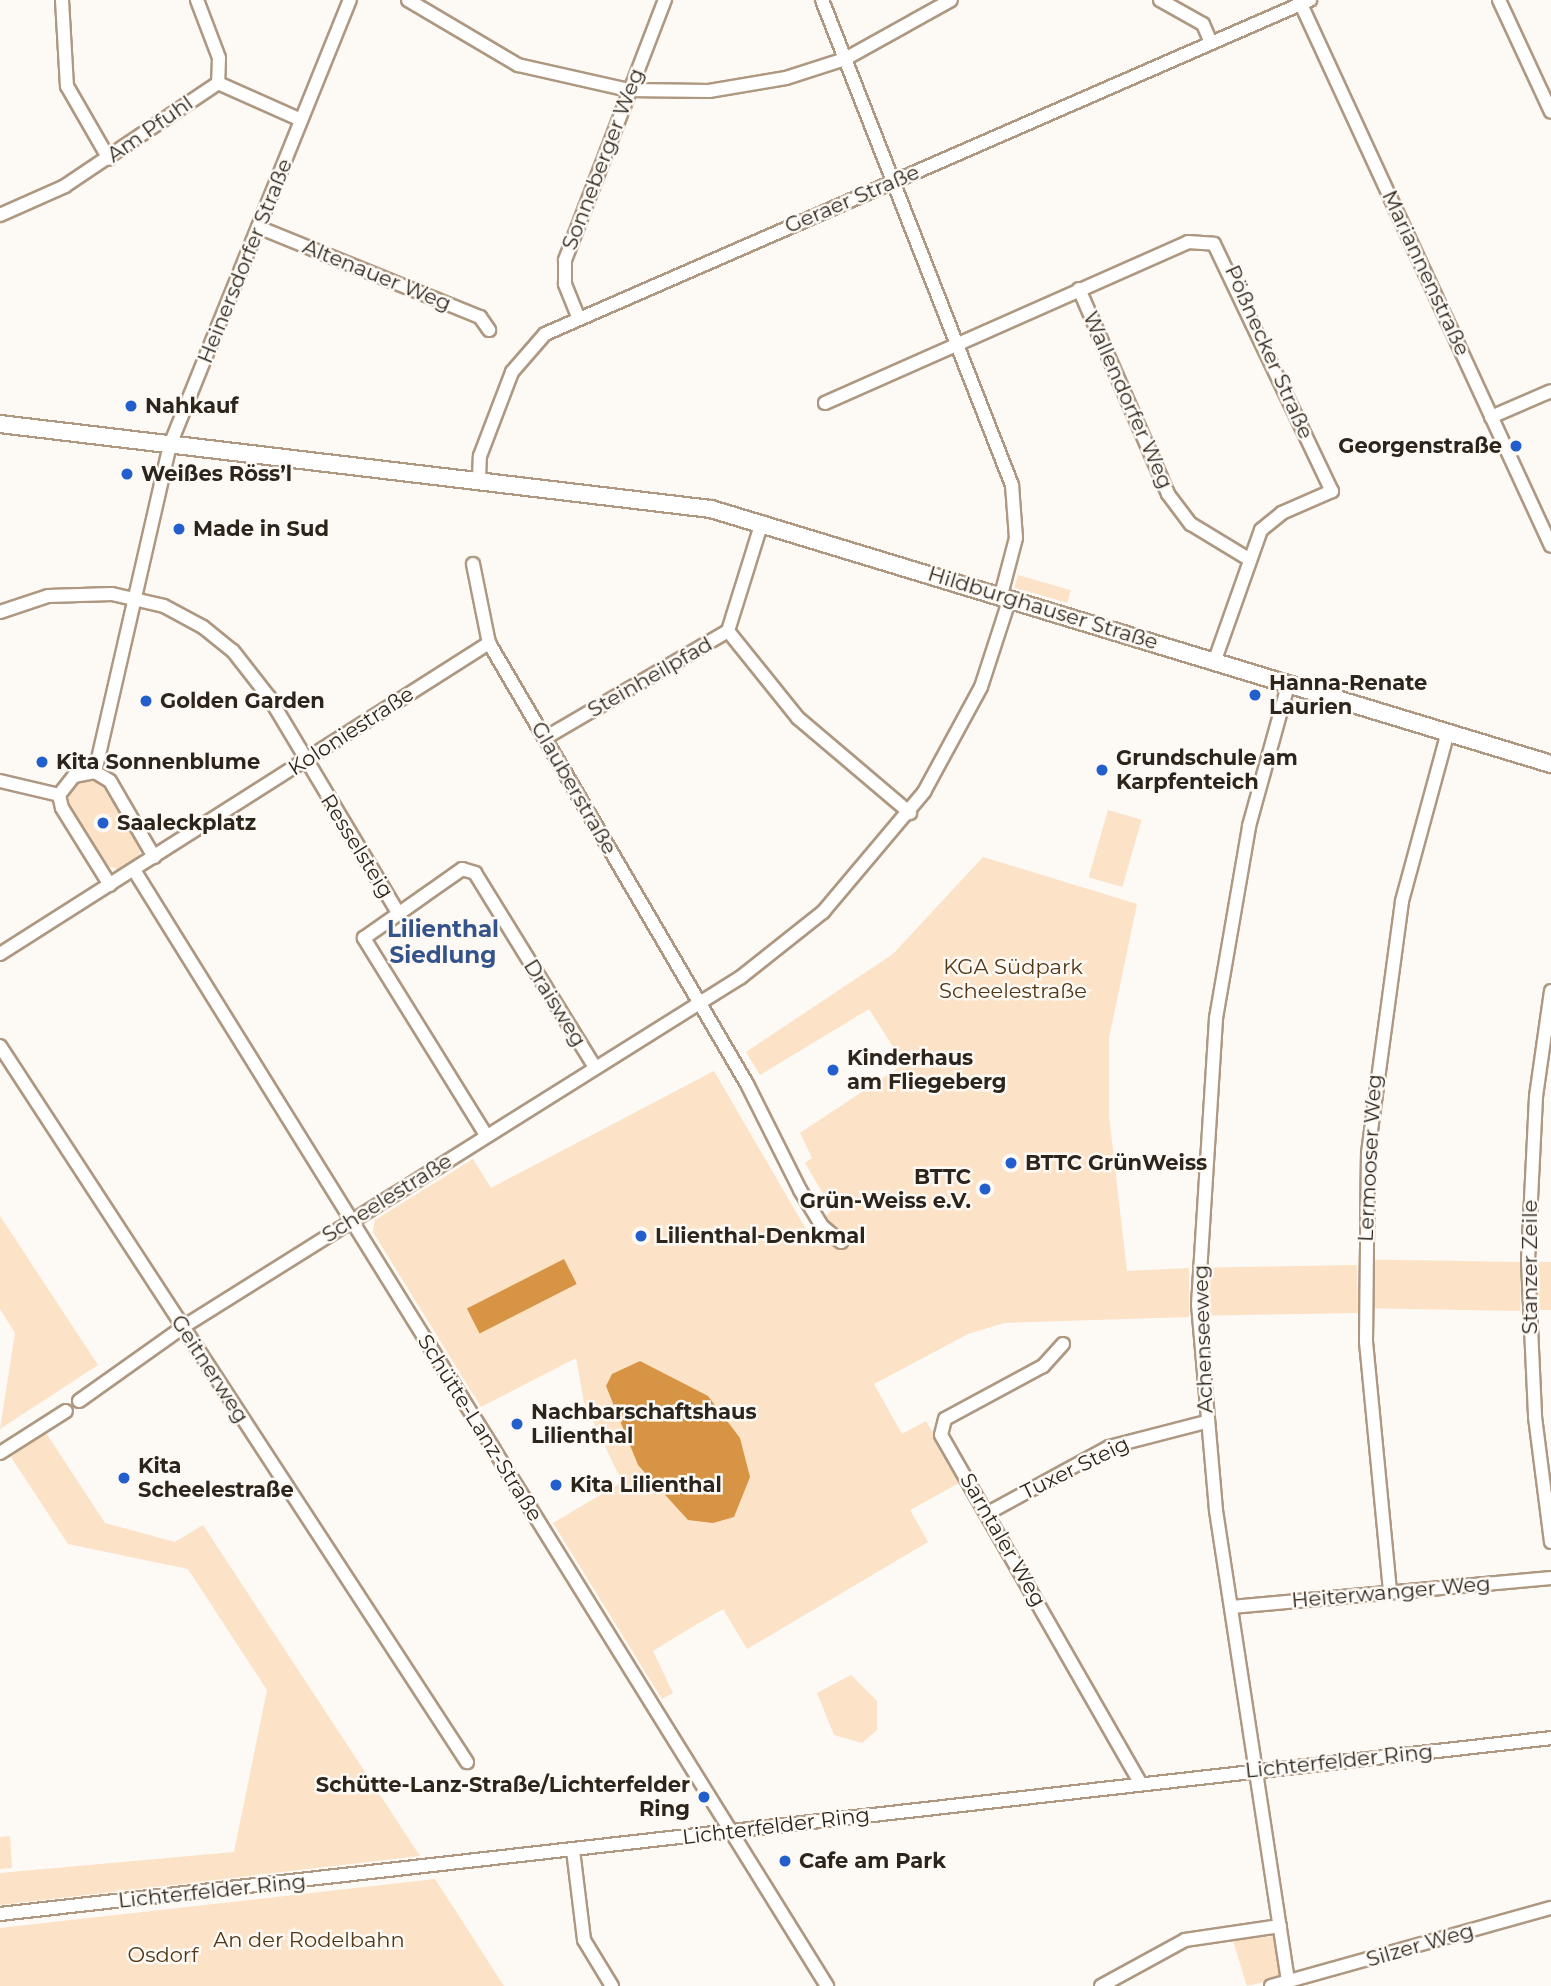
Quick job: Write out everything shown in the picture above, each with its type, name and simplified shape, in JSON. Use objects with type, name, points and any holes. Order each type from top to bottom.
[{"type":"main road","name":"Hildburghauser Straße","points":[[0,424],[711,509],[762,522],[1551,764]]},
{"type":"street","points":[[62,0],[67,86],[108,159]]},
{"type":"street","points":[[197,0],[219,58],[218,83],[301,120]]},
{"type":"street","name":"Heinersdorfer Straße","points":[[94,772],[170,444],[350,0]]},
{"type":"street","points":[[408,0],[518,65],[629,90],[750,86],[845,59],[951,0]]},
{"type":"street","name":"Sonneberger Weg","points":[[579,318],[565,284],[565,260],[664,0]]},
{"type":"street","name":"Scheelestraße","points":[[79,1401],[183,1327],[699,1002],[824,912],[910,813],[973,704],[1006,597],[1016,538],[1015,499],[822,0]]},
{"type":"street","points":[[1160,0],[1203,24],[1211,43]]},
{"type":"street","points":[[1499,0],[1551,112]]},
{"type":"street","name":"Geraer Straße","points":[[479,480],[480,456],[512,372],[545,334],[1303,1]]},
{"type":"street","name":"Mariannenstraße","points":[[1303,1],[1551,546]]},
{"type":"street","name":"Am Pfuhl","points":[[0,215],[108,159],[218,83]]},
{"type":"street","name":"Altenauer Weg","points":[[258,227],[480,317],[489,330]]},
{"type":"street","name":"Pößnecker Straße","points":[[825,403],[955,343],[1195,240],[1219,247],[1332,491],[1270,520],[1247,558]]},
{"type":"street","name":"Wallendorfer Weg","points":[[1079,289],[1168,494],[1191,523],[1247,558]]},
{"type":"street","points":[[1491,417],[1551,391]]},
{"type":"street","name":"Steinheilpfad","points":[[545,737],[728,631],[762,522]]},
{"type":"street","points":[[1215,660],[1247,558]]},
{"type":"street","name":"Glauberstraße","points":[[473,564],[489,643],[699,1002]]},
{"type":"street","name":"Resselsteig","points":[[0,612],[61,594],[135,598],[184,615],[233,651],[307,758],[397,911],[364,938],[486,1135]]},
{"type":"street","points":[[728,631],[798,718],[910,813]]},
{"type":"street","name":"Koloniestraße","points":[[0,954],[489,643]]},
{"type":"street","name":"Achenseeweg","points":[[1288,1981],[1206,1422],[1199,1269],[1211,1057],[1242,864],[1289,682]]},
{"type":"street","name":"Lermooser Weg","points":[[1390,1591],[1366,1342],[1368,1153],[1399,915],[1448,732]]},
{"type":"street","points":[[59,795],[74,776],[94,772],[110,781],[154,857]]},
{"type":"street","points":[[0,782],[59,795],[110,885]]},
{"type":"street","name":"Draisweg","points":[[397,911],[462,869],[475,873],[595,1068]]},
{"type":"street","name":"Schütte-Lanz-Straße","points":[[134,870],[827,1986]]},
{"type":"street","name":"Stanzer Zeile","points":[[1551,990],[1536,1097],[1528,1288],[1535,1417],[1551,1542]]},
{"type":"street","points":[[699,1002],[800,1190],[822,1226],[841,1242]]},
{"type":"street","name":"Geitnerweg","points":[[0,1046],[467,1762]]},
{"type":"street","name":"Sarntaler Weg","points":[[1063,1344],[1043,1366],[943,1424],[941,1435],[1141,1784]]},
{"type":"street","points":[[0,1453],[66,1410]]},
{"type":"street","name":"Tuxer Steig","points":[[988,1513],[1109,1447],[1206,1422]]},
{"type":"street","name":"Heiterwanger Weg","points":[[1232,1607],[1551,1578]]},
{"type":"street","name":"Lichterfelder Ring","points":[[0,1914],[1551,1738]]},
{"type":"street","points":[[573,1850],[584,1940],[612,1986]]},
{"type":"street","name":"Silzer Weg","points":[[1288,1981],[1551,1908]]},
{"type":"street","points":[[1101,1986],[1185,1940],[1280,1926]]},
{"type":"street","points":[[1271,1986],[1288,1981]]},
{"type":"green space","points":[[1018,575],[1071,590],[1067,603],[1014,587]]},
{"type":"green space","points":[[94,778],[106,785],[141,840],[139,861],[122,871],[102,864],[67,806],[72,785]]},
{"type":"green space","points":[[1108,810],[1142,820],[1122,887],[1089,877]]},
{"type":"green space","name":"KGA Südpark Scheelestraße","points":[[983,857],[1137,904],[1109,1038],[1109,1116],[1127,1271],[1189,1268],[1189,1317],[1004,1323],[968,1334],[874,1384],[902,1434],[926,1421],[961,1482],[910,1510],[928,1542],[747,1649],[723,1609],[687,1630],[653,1651],[673,1693],[662,1699],[553,1523],[622,1482],[584,1402],[576,1358],[481,1407],[373,1232],[375,1220],[473,1159],[491,1188],[714,1071],[810,1236],[832,1209],[805,1163],[812,1158],[800,1133],[904,1064],[869,1009],[760,1075],[746,1052],[893,954]]},
{"type":"green space","points":[[0,1216],[98,1365],[0,1429],[15,1333],[0,1309]]},
{"type":"green space","points":[[1371,1259],[1521,1262],[1520,1311],[1370,1308]]},
{"type":"green space","points":[[1534,1262],[1551,1262],[1551,1310],[1534,1310]]},
{"type":"green space","points":[[1357,1265],[1358,1313],[1210,1316],[1209,1268]]},
{"type":"green space","points":[[46,1433],[105,1523],[175,1542],[203,1525],[420,1856],[0,1905],[0,1873],[234,1852],[267,1690],[188,1569],[68,1544],[11,1457]]},
{"type":"green space","points":[[851,1675],[877,1701],[877,1730],[862,1743],[834,1735],[817,1693]]},
{"type":"green space","points":[[10,1836],[12,1868],[0,1869],[0,1837]]},
{"type":"green space","points":[[435,1879],[504,1986],[0,1986],[0,1928]]},
{"type":"green space","points":[[1274,1936],[1282,1971],[1277,1979],[1247,1986],[1233,1941]]},
{"type":"shaded area","points":[[564,1259],[577,1284],[480,1333],[467,1308]]},
{"type":"shaded area","points":[[640,1361],[708,1396],[740,1438],[750,1477],[734,1517],[713,1523],[688,1520],[638,1465],[606,1386],[612,1374]]},
{"type":"place","name":"Nahkauf","points":[[131,406]]},
{"type":"place","name":"Georgenstraße","points":[[1516,446]]},
{"type":"place","name":"Weißes Röss’l","points":[[127,474]]},
{"type":"place","name":"Made in Sud","points":[[179,529]]},
{"type":"place","name":"Hanna-Renate Laurien","points":[[1255,695]]},
{"type":"place","name":"Golden Garden","points":[[146,701]]},
{"type":"place","name":"Kita Sonnenblume","points":[[42,762]]},
{"type":"place","name":"Grundschule am Karpfenteich","points":[[1102,770]]},
{"type":"place","name":"Saaleckplatz","points":[[103,823]]},
{"type":"place","name":"Kinderhaus am Fliegeberg","points":[[833,1070]]},
{"type":"place","name":"BTTC GrünWeiss","points":[[1011,1163]]},
{"type":"place","name":"BTTC Grün-Weiss e.V.","points":[[985,1189]]},
{"type":"place","name":"Lilienthal-Denkmal","points":[[641,1236]]},
{"type":"place","name":"Nachbarschaftshaus Lilienthal","points":[[517,1424]]},
{"type":"place","name":"Kita Scheelestraße","points":[[124,1478]]},
{"type":"place","name":"Kita Lilienthal","points":[[556,1485]]},
{"type":"place","name":"Schütte-Lanz-Straße/Lichterfelder Ring","points":[[704,1797]]},
{"type":"place","name":"Cafe am Park","points":[[785,1861]]},
{"type":"district","name":"Lilienthal Siedlung","points":[[443,942]]},
{"type":"park label","name":"An der Rodelbahn","points":[[309,1940]]},
{"type":"park label","name":"Osdorf","points":[[163,1955]]}]
